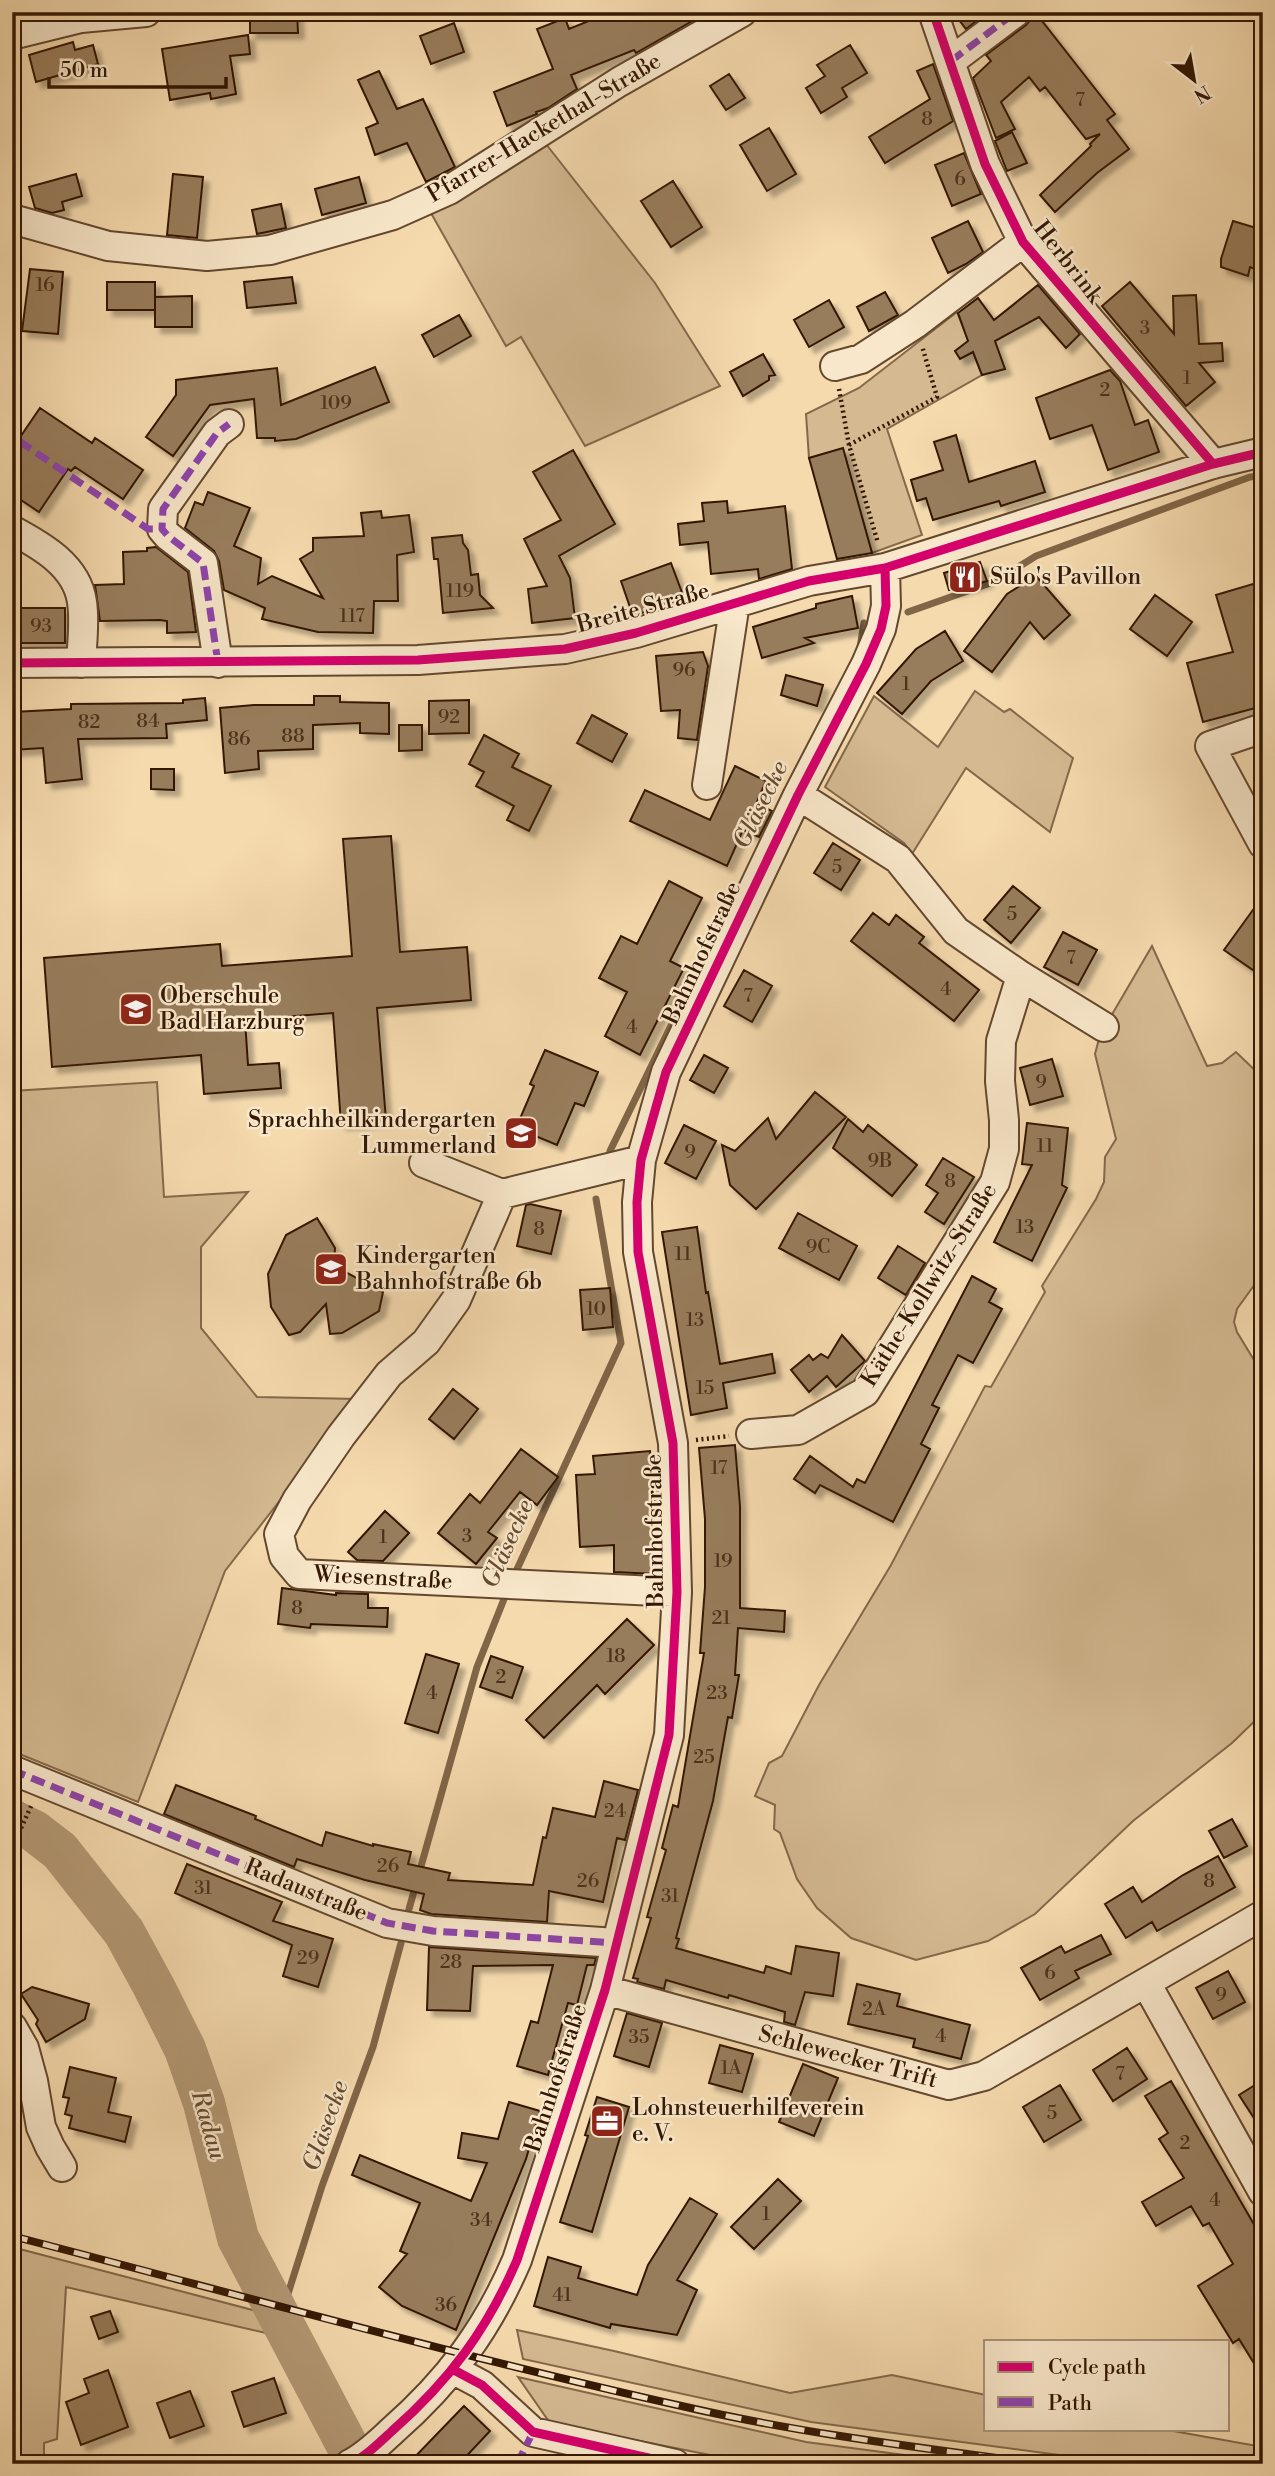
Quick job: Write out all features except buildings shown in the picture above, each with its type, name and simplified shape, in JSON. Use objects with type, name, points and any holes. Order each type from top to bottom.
[{"type":"street","points":[[12,35],[81,18],[146,12]]},
{"type":"street","name":"Pfarrer-Hackethal-Straße","points":[[12,219],[108,246],[207,256],[270,250],[393,215],[449,190],[619,82],[742,12]]},
{"type":"street","name":"Herbrink","points":[[933,12],[985,164],[1023,242],[1213,464]]},
{"type":"street","points":[[951,61],[1016,12]]},
{"type":"street","points":[[835,366],[861,359],[915,324],[1023,242]]},
{"type":"street","points":[[218,663],[202,564],[162,528],[163,509],[218,433],[229,424]]},
{"type":"street","name":"Breite Straße","points":[[12,663],[418,660],[565,649],[636,633],[809,581],[885,568],[1213,464],[1263,452]]},
{"type":"street","points":[[12,530],[49,551],[74,580],[82,602],[81,663]]},
{"type":"street","name":"Bahnhofstraße","points":[[350,2464],[377,2445],[421,2405],[471,2346],[500,2299],[517,2260],[605,1990],[669,1735],[677,1592],[673,1443],[638,1252],[637,1202],[641,1160],[666,1072],[798,795],[866,664],[881,629],[886,606],[885,568]]},
{"type":"street","points":[[707,785],[735,603]]},
{"type":"street","points":[[1263,728],[1210,746],[1263,844]]},
{"type":"street","points":[[798,795],[898,859],[956,931],[1021,976],[1104,1027]]},
{"type":"street","name":"Käthe-Kollwitz-Straße","points":[[751,1434],[798,1430],[865,1392],[995,1182],[1004,1149],[1000,1081],[1002,1041],[1021,976]]},
{"type":"street","points":[[424,1163],[502,1194],[641,1160]]},
{"type":"street","name":"Wiesenstraße","points":[[502,1194],[456,1300],[426,1342],[389,1374],[341,1436],[297,1500],[279,1534],[284,1556],[299,1574],[677,1592]]},
{"type":"street","name":"Radaustraße","points":[[12,1770],[387,1923],[433,1931],[617,1943]]},
{"type":"street","name":"Schlewecker Trift","points":[[605,1990],[949,2085],[984,2076],[1263,1915]]},
{"type":"street","points":[[1146,1983],[1263,2192]]},
{"type":"street","points":[[12,2027],[24,2049],[41,2127],[62,2166]]},
{"type":"street","points":[[452,2369],[482,2385],[533,2432],[675,2464]]},
{"type":"path","points":[[849,445],[937,397],[915,324]]},
{"type":"path","points":[[835,366],[849,445],[885,568]]},
{"type":"path","points":[[673,1443],[751,1434]]},
{"type":"path","points":[[12,1848],[28,1815]]},
{"type":"shaded area","points":[[546,144],[655,283],[720,386],[585,446],[521,337],[506,346],[431,213]]},
{"type":"shaded area","points":[[957,312],[982,375],[887,429],[922,535],[872,553],[842,449],[809,458],[806,414],[859,388]]},
{"type":"shaded area","points":[[975,691],[1004,712],[1010,709],[1073,758],[1050,832],[966,768],[912,854],[904,843],[825,787],[874,696],[938,747]]},
{"type":"shaded area","points":[[1152,946],[1207,1066],[1222,1063],[1236,1052],[1263,1078],[1263,1273],[1237,1309],[1234,1322],[1237,1332],[1263,1375],[1263,1713],[1232,1743],[1133,1821],[1035,1914],[988,1941],[916,1960],[851,1938],[817,1908],[797,1879],[780,1833],[774,1829],[775,1805],[755,1796],[769,1763],[782,1756],[819,1685],[891,1565],[985,1386],[991,1387],[1045,1292],[1042,1286],[1104,1182],[1105,1157],[1116,1139],[1095,1054],[1100,1035]]},
{"type":"shaded area","points":[[157,1082],[164,1197],[248,1192],[201,1247],[201,1328],[257,1397],[359,1399],[225,1571],[138,1802],[12,1751],[12,1091]]},
{"type":"shaded area","points":[[12,2247],[268,2314],[279,2336],[66,2287],[57,2439],[44,2443],[44,2464],[12,2464],[12,2380],[20,2371],[12,2366]]},
{"type":"shaded area","points":[[517,2330],[790,2393],[892,2375],[984,2395],[984,2430],[1168,2430],[1263,2447],[1263,2464],[1127,2464],[811,2422],[523,2359]]},
{"type":"shaded area","points":[[518,2377],[806,2442],[973,2464],[755,2464],[550,2423]]},
{"type":"waterway","name":"Gläsecke","points":[[908,612],[996,581],[1036,556],[1250,477],[1263,476]]},
{"type":"waterway","name":"Gläsecke","points":[[860,647],[864,623]]},
{"type":"waterway","name":"Gläsecke","points":[[610,1151],[738,888]]},
{"type":"waterway","name":"Gläsecke","points":[[513,1578],[621,1343],[596,1199]]},
{"type":"waterway","name":"Gläsecke","points":[[409,1909],[477,1667],[508,1589]]},
{"type":"waterway","name":"Radau","points":[[12,1820],[34,1831],[60,1851],[124,1932],[154,1987],[185,2049],[204,2103],[238,2238],[357,2464]]},
{"type":"waterway","name":"Gläsecke","points":[[280,2319],[322,2186],[373,2047],[401,1943]]},
{"type":"railway","points":[[12,2236],[432,2346],[730,2417],[819,2433],[1042,2464]]},
{"type":"marked path","points":[[951,61],[1016,12]]},
{"type":"marked path","points":[[218,663],[203,563],[162,529],[163,509],[217,433],[229,424]]},
{"type":"marked path","points":[[19,441],[148,529],[162,529]]},
{"type":"marked path","points":[[12,1770],[387,1923],[433,1931],[617,1943]]},
{"type":"marked path","points":[[517,2464],[533,2432]]},
{"type":"cycle path","points":[[933,12],[985,164],[1023,242],[1213,464]]},
{"type":"cycle path","points":[[12,663],[418,660],[565,649],[636,633],[809,581],[885,568],[1213,464],[1263,452]]},
{"type":"cycle path","points":[[350,2464],[377,2445],[431,2393],[465,2353],[493,2309],[517,2260],[605,1990],[669,1735],[677,1592],[673,1443],[638,1252],[637,1202],[641,1160],[666,1072],[798,795],[866,664],[881,629],[886,606],[885,568]]},
{"type":"cycle path","points":[[452,2369],[482,2385],[533,2432],[675,2464]]},
{"type":"place","name":"Sülo's Pavillon","points":[[965,577]]},
{"type":"place","name":"Oberschule Bad Harzburg","points":[[136,1009]]},
{"type":"place","name":"Sprachheilkindergarten Lummerland","points":[[521,1133]]},
{"type":"place","name":"Kindergarten Bahnhofstraße 6b","points":[[331,1269]]},
{"type":"place","name":"Lohnsteuerhilfeverein e. V.","points":[[607,2121]]}]
